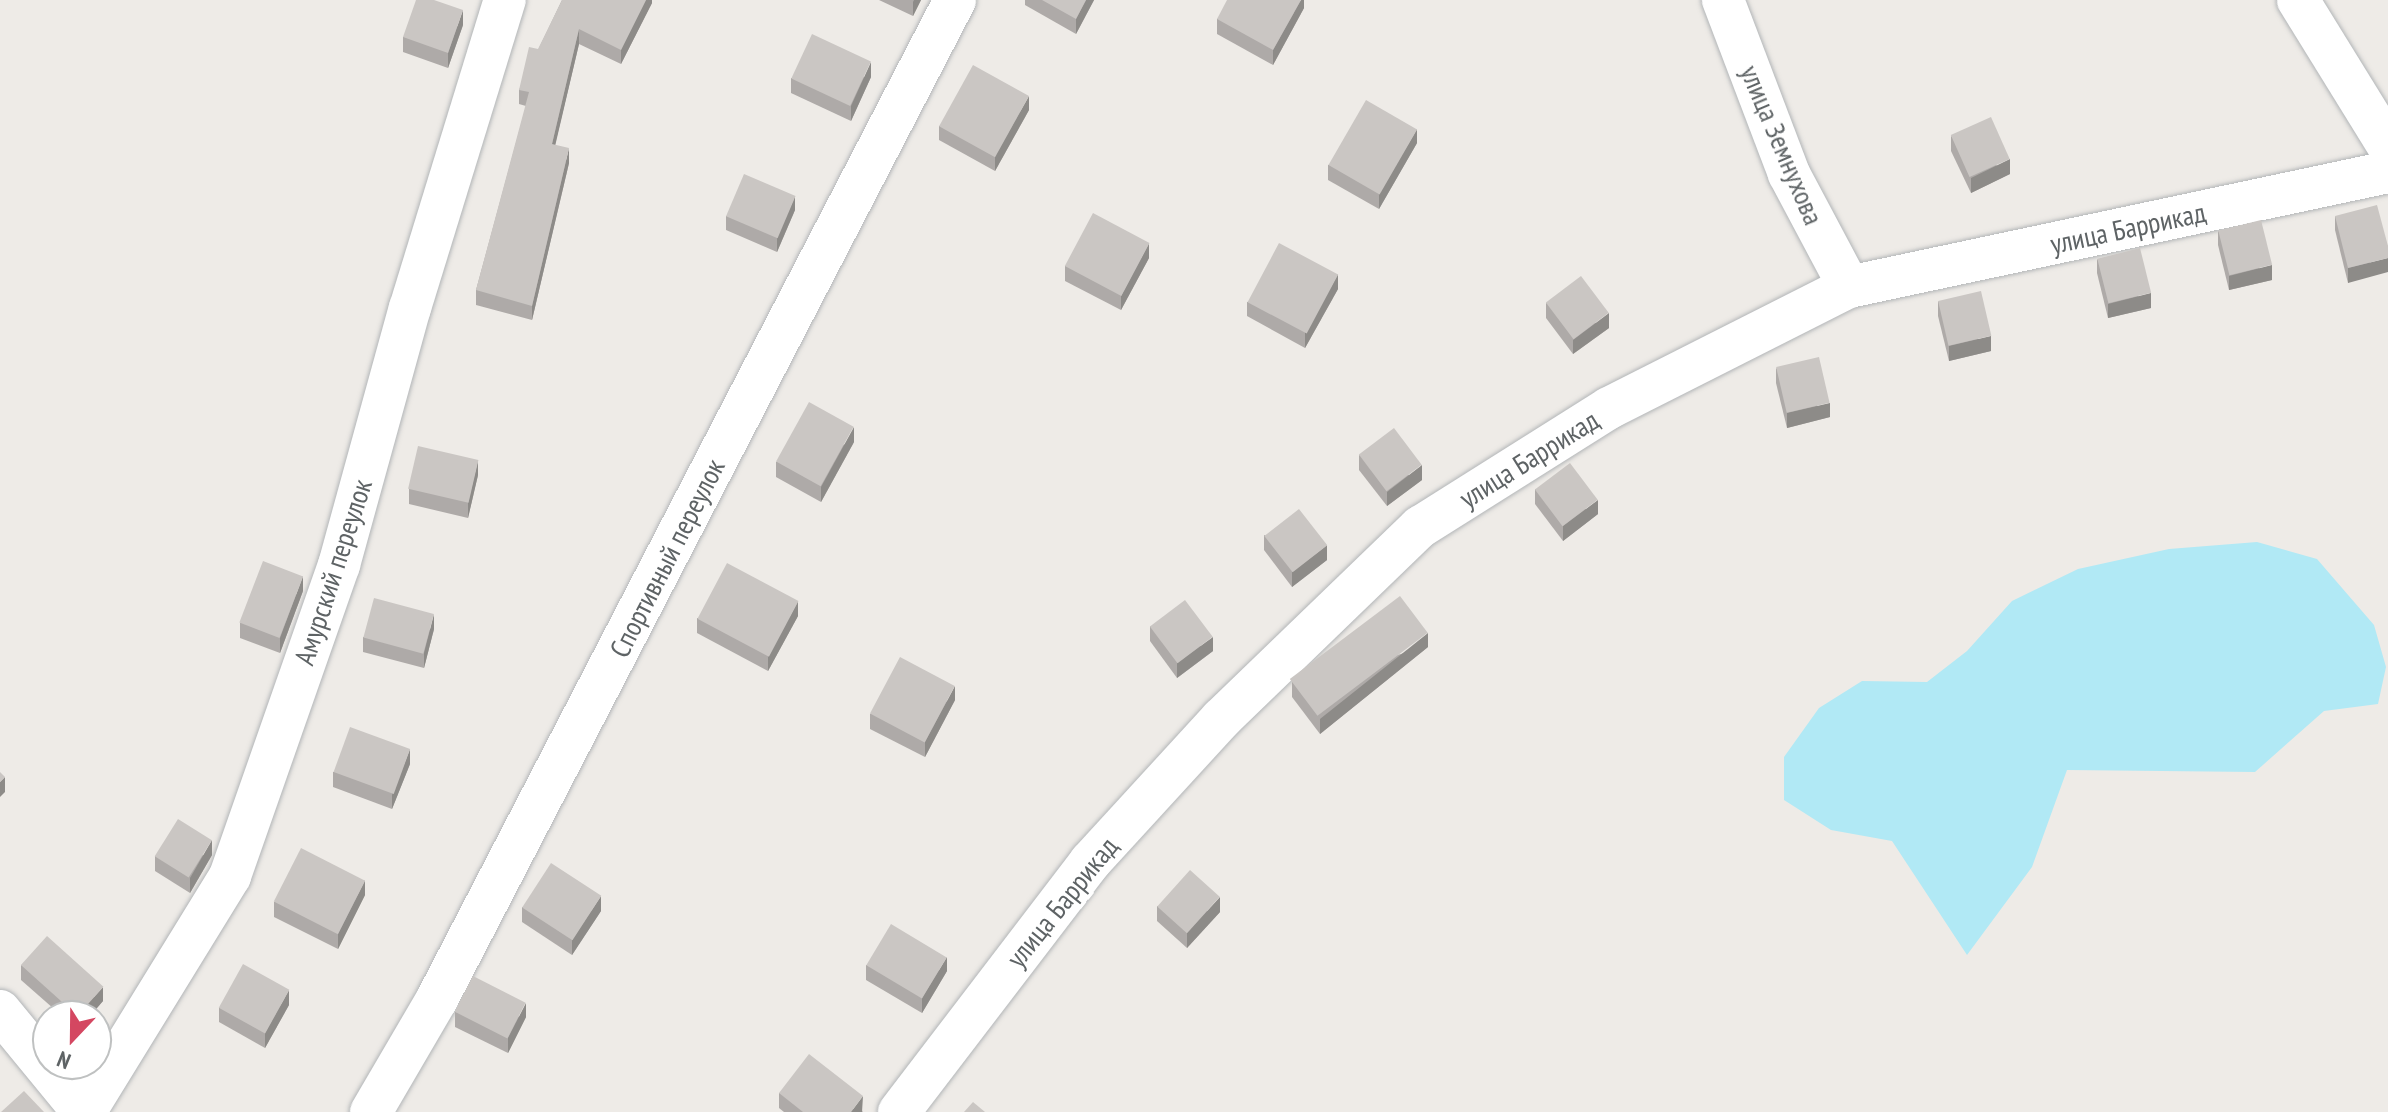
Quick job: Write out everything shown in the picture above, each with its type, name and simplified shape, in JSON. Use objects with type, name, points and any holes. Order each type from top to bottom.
[{"type":"street","name":"Амурский переулок","points":[[84,1112],[230,876],[339,565],[410,308],[505,0]]},
{"type":"street","name":"Спортивный переулок","points":[[371,1112],[437,999],[955,0]]},
{"type":"street","name":"улица Земнухова","points":[[1723,0],[1789,174],[1849,287]]},
{"type":"street","points":[[2298,0],[2388,146]]},
{"type":"street","name":"улица Баррикад","points":[[899,1112],[1090,862],[1221,719],[1420,527],[1609,408],[1849,287],[2388,172]]},
{"type":"street","points":[[0,1011],[84,1112]]},
{"type":"water","points":[[2257,542],[2317,559],[2374,625],[2386,667],[2378,704],[2324,711],[2255,772],[2067,770],[2032,867],[1967,955],[1892,841],[1831,830],[1784,800],[1784,757],[1819,708],[1862,681],[1927,682],[1967,651],[2012,601],[2078,569],[2169,549]]},
{"type":"building","points":[[416,0],[434,0],[463,10],[448,53],[403,37]]},
{"type":"building","points":[[562,0],[646,0],[621,50],[579,29],[552,144],[569,148],[532,306],[476,290],[529,92],[519,90],[529,47],[538,49]]},
{"type":"building","points":[[1042,0],[1086,0],[1076,19]]},
{"type":"building","points":[[1227,0],[1301,0],[1273,50],[1217,19]]},
{"type":"building","points":[[812,34],[871,61],[850,106],[791,78]]},
{"type":"building","points":[[973,65],[1029,96],[995,157],[939,126]]},
{"type":"building","points":[[1366,100],[1417,130],[1380,194],[1328,165]]},
{"type":"building","points":[[1991,117],[2010,159],[1970,177],[1951,135]]},
{"type":"building","points":[[744,174],[796,196],[778,238],[726,216]]},
{"type":"building","points":[[2377,205],[2388,246],[2388,258],[2348,268],[2335,216]]},
{"type":"building","points":[[1093,213],[1150,243],[1121,296],[1065,266]]},
{"type":"building","points":[[2261,220],[2272,265],[2229,275],[2218,231]]},
{"type":"building","points":[[1279,243],[1338,274],[1307,334],[1248,302]]},
{"type":"building","points":[[2140,248],[2151,293],[2108,303],[2097,259]]},
{"type":"building","points":[[1581,276],[1609,313],[1574,339],[1546,302]]},
{"type":"building","points":[[1981,291],[1991,336],[1948,346],[1938,301]]},
{"type":"building","points":[[1819,357],[1830,403],[1787,413],[1776,367]]},
{"type":"building","points":[[809,402],[854,427],[821,486],[776,461]]},
{"type":"building","points":[[1394,428],[1422,465],[1387,491],[1359,454]]},
{"type":"building","points":[[418,446],[478,460],[469,503],[408,489]]},
{"type":"building","points":[[1570,463],[1598,500],[1563,526],[1535,489]]},
{"type":"building","points":[[1299,509],[1327,545],[1293,572],[1264,536]]},
{"type":"building","points":[[263,561],[303,576],[279,638],[239,623]]},
{"type":"building","points":[[727,563],[799,601],[769,657],[697,619]]},
{"type":"building","points":[[1400,596],[1428,633],[1317,716],[1290,679]]},
{"type":"building","points":[[374,598],[434,614],[423,654],[363,638]]},
{"type":"building","points":[[1185,600],[1213,637],[1178,663],[1150,626]]},
{"type":"building","points":[[900,657],[955,686],[925,743],[870,714]]},
{"type":"building","points":[[350,727],[410,749],[394,794],[334,772]]},
{"type":"building","points":[[178,819],[212,840],[189,878],[155,856]]},
{"type":"building","points":[[301,848],[365,881],[338,934],[274,901]]},
{"type":"building","points":[[551,863],[601,896],[572,940],[522,907]]},
{"type":"building","points":[[1190,870],[1220,897],[1187,933],[1157,906]]},
{"type":"building","points":[[891,924],[947,957],[922,999],[866,965]]},
{"type":"building","points":[[47,936],[103,987],[92,1000],[60,1000],[21,965]]},
{"type":"building","points":[[243,964],[289,990],[265,1033],[219,1008]]},
{"type":"building","points":[[473,976],[526,1003],[507,1038],[455,1012]]},
{"type":"building","points":[[809,1054],[863,1096],[851,1112],[803,1112],[779,1093]]},
{"type":"building","points":[[24,1091],[44,1112],[1,1112]]},
{"type":"building","points":[[973,1102],[985,1112],[964,1112]]}]
